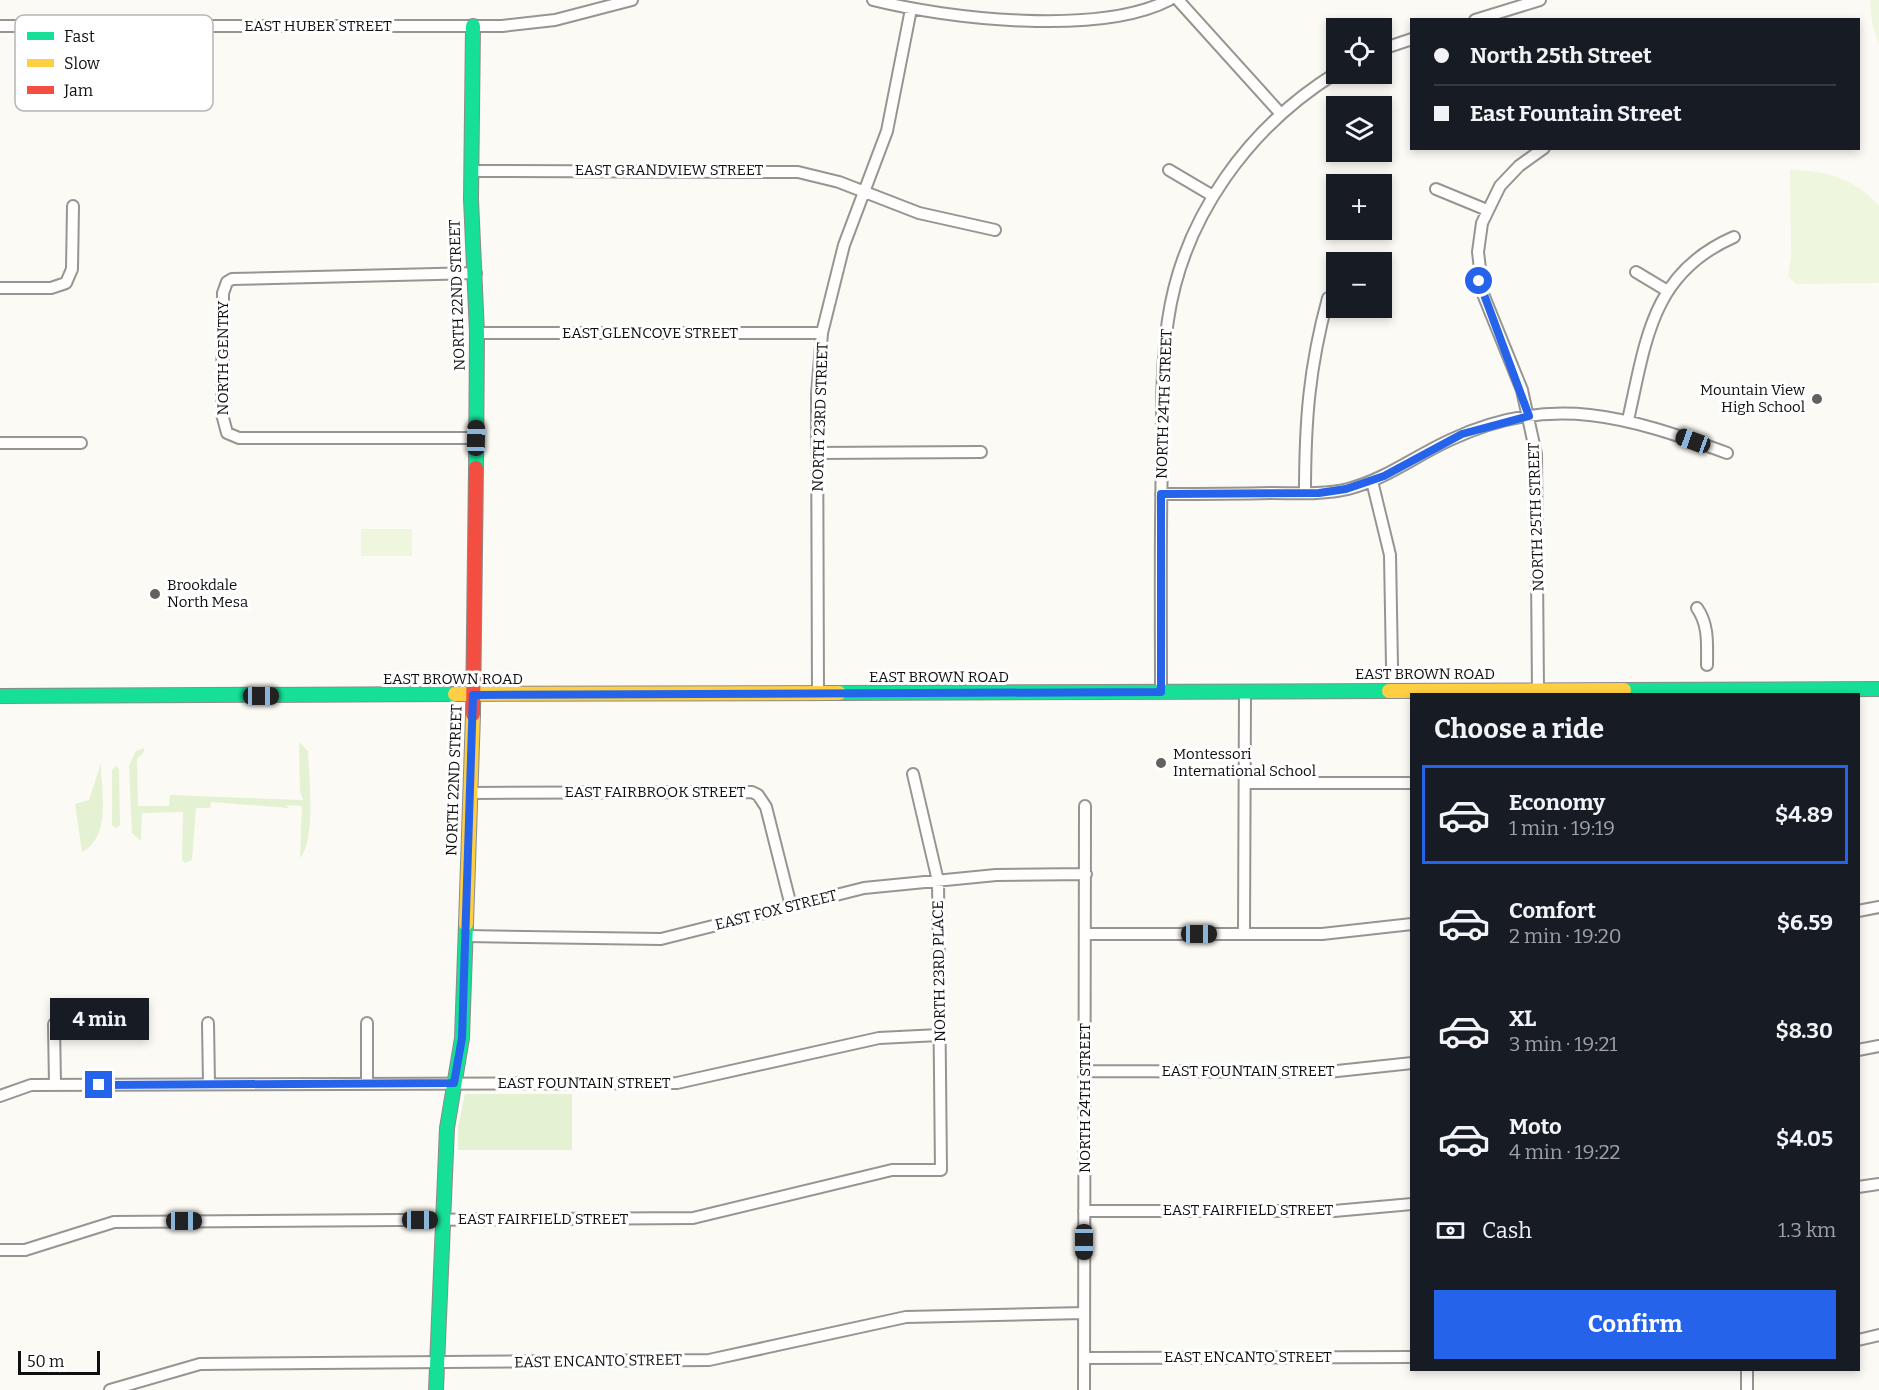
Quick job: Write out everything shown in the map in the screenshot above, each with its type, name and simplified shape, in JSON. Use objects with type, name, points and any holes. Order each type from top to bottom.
[{"type":"main road","name":"NORTH 22ND STREET","points":[[436,1390],[447,1128],[462,1038],[471,793],[477,333],[471,171],[473,26]]},
{"type":"main road","name":"EAST BROWN ROAD","points":[[0,696],[1879,689]]},
{"type":"street","name":"EAST HUBER STREET","points":[[213,26],[473,26],[537,23],[633,0]]},
{"type":"street","points":[[873,0],[911,9],[992,19],[1101,18],[1134,14],[1169,0]]},
{"type":"street","points":[[1178,0],[1281,114]]},
{"type":"street","points":[[1482,18],[1540,0]]},
{"type":"street","name":"NORTH 23RD STREET","points":[[818,694],[817,453],[822,333],[838,263],[887,131],[911,9]]},
{"type":"street","points":[[1392,46],[1410,40]]},
{"type":"street","name":"NORTH 24TH STREET","points":[[1161,692],[1163,376],[1168,318],[1186,255],[1213,196],[1242,155],[1281,114],[1326,80]]},
{"type":"street","name":"NORTH 25TH STREET","points":[[1538,690],[1538,477],[1529,416],[1479,281],[1479,237],[1487,210],[1509,175],[1541,150]]},
{"type":"street","points":[[1169,170],[1213,196]]},
{"type":"street","name":"EAST GRANDVIEW STREET","points":[[471,171],[777,171],[825,178],[919,213],[995,230]]},
{"type":"street","points":[[1436,189],[1487,210]]},
{"type":"street","points":[[0,288],[51,288],[66,283],[72,268],[73,206]]},
{"type":"street","points":[[1628,420],[1649,329],[1666,291],[1683,269],[1701,254],[1734,237]]},
{"type":"street","points":[[1636,272],[1666,291]]},
{"type":"street","name":"NORTH GENTRY","points":[[476,273],[245,276],[227,282],[222,300],[222,414],[227,434],[232,437],[246,439],[476,438]]},
{"type":"street","points":[[1305,493],[1308,396],[1315,348],[1326,306]]},
{"type":"street","name":"EAST GLENCOVE STREET","points":[[477,333],[822,333]]},
{"type":"street","points":[[1161,494],[1332,492],[1372,481],[1462,434],[1529,416],[1580,414],[1628,420],[1727,453]]},
{"type":"street","points":[[0,443],[81,443]]},
{"type":"street","points":[[817,453],[981,452]]},
{"type":"street","points":[[1372,481],[1390,555],[1392,666]]},
{"type":"street","points":[[1697,608],[1704,619],[1707,633],[1707,664]]},
{"type":"street","points":[[1245,691],[1245,934]]},
{"type":"street","name":"NORTH 23RD PLACE","points":[[913,774],[938,881],[941,1170]]},
{"type":"street","points":[[1245,783],[1410,783]]},
{"type":"street","name":"EAST FAIRBROOK STREET","points":[[471,793],[752,792],[758,795],[766,807],[791,906]]},
{"type":"street","name":"NORTH 24TH STREET","points":[[1084,1390],[1085,806]]},
{"type":"street","name":"EAST FOX STREET","points":[[466,936],[661,939],[864,888],[996,875],[1086,874]]},
{"type":"street","points":[[1860,910],[1879,907]]},
{"type":"street","points":[[1085,934],[1322,934],[1410,924]]},
{"type":"street","points":[[208,1023],[209,1084]]},
{"type":"street","points":[[367,1023],[367,1084]]},
{"type":"street","points":[[54,1024],[54,1085]]},
{"type":"street","name":"EAST FOUNTAIN STREET","points":[[0,1096],[31,1085],[677,1083],[879,1038],[939,1035]]},
{"type":"street","points":[[1860,1050],[1879,1046]]},
{"type":"street","name":"EAST FOUNTAIN STREET","points":[[1085,1071],[1328,1072],[1410,1063]]},
{"type":"street","name":"EAST FAIRFIELD STREET","points":[[0,1250],[25,1250],[114,1221],[693,1218],[892,1170],[941,1170]]},
{"type":"street","points":[[1860,1187],[1879,1184]]},
{"type":"street","name":"EAST FAIRFIELD STREET","points":[[1084,1210],[1334,1210],[1410,1204]]},
{"type":"street","name":"EAST ENCANTO STREET","points":[[110,1390],[200,1364],[709,1360],[906,1317],[1084,1313]]},
{"type":"street","points":[[1860,1340],[1879,1335]]},
{"type":"street","name":"EAST ENCANTO STREET","points":[[1084,1358],[1410,1357]]},
{"type":"street","points":[[1747,1371],[1747,1390]]},
{"type":"green space","points":[[1870,0],[1879,0],[1879,45],[1872,23]]},
{"type":"green space","points":[[1790,170],[1803,170],[1839,178],[1861,189],[1879,206],[1879,283],[1796,284],[1788,276],[1791,259]]},
{"type":"green space","points":[[361,529],[412,529],[412,556],[361,556]]},
{"type":"green space","points":[[299,742],[308,751],[310,807],[308,837],[300,858],[302,806],[287,805],[288,808],[211,802],[210,808],[196,808],[192,860],[185,863],[182,860],[183,812],[142,813],[141,841],[132,833],[129,766],[136,751],[144,748],[144,752],[137,759],[138,806],[169,806],[170,795],[303,800],[300,791]]},
{"type":"green space","points":[[101,763],[103,812],[101,824],[98,835],[82,852],[75,804],[89,800]]},
{"type":"green space","points":[[116,766],[119,769],[120,825],[116,828],[112,825],[112,770]]},
{"type":"green space","points":[[465,1094],[572,1094],[572,1150],[458,1150],[458,1127]]},
{"type":"traffic: fast","points":[[473,26],[471,199],[477,333],[476,468]]},
{"type":"traffic: fast","points":[[1624,690],[1879,689]]},
{"type":"traffic: fast","points":[[839,693],[1389,691]]},
{"type":"traffic: fast","points":[[0,696],[455,694]]},
{"type":"traffic: fast","points":[[436,1390],[447,1128],[462,1038],[466,924]]},
{"type":"traffic: slow","points":[[1389,691],[1624,690]]},
{"type":"traffic: slow","points":[[455,694],[839,693]]},
{"type":"traffic: slow","points":[[466,924],[473,714]]},
{"type":"traffic: jam","points":[[473,714],[476,468]]},
{"type":"place","name":"Mountain View High School","points":[[1817,399]]},
{"type":"place","name":"Brookdale North Mesa","points":[[155,594]]},
{"type":"place","name":"Montessori International School","points":[[1161,763]]},
{"type":"route","points":[[99,1085],[454,1083],[462,1038],[473,695],[1161,692],[1161,494],[1332,492],[1384,476],[1462,434],[1501,421],[1529,416],[1517,377],[1479,281]]}]
